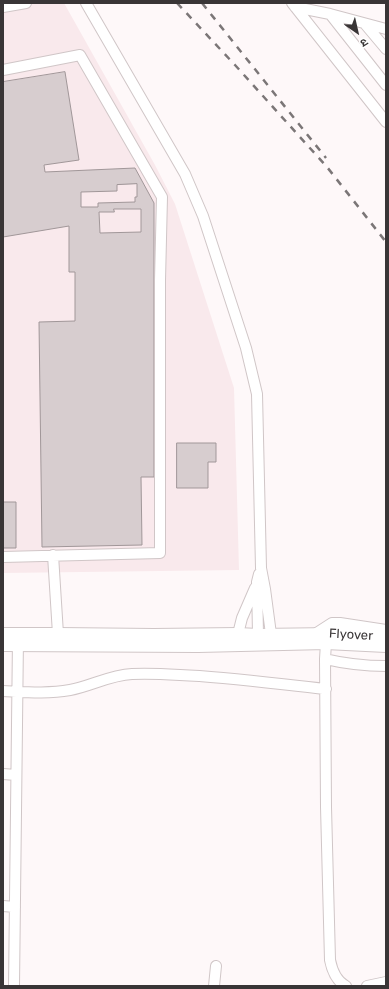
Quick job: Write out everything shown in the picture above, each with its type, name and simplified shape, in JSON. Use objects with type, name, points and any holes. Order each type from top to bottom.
[{"type":"main road","points":[[3,634],[18,640]]},
{"type":"main road","name":"Flyover","points":[[18,640],[58,634],[366,634],[386,637]]},
{"type":"main road","name":"Flyover","points":[[18,640],[198,646],[326,643],[386,646]]},
{"type":"main road","points":[[3,644],[18,640]]},
{"type":"street","points":[[3,7],[26,3]]},
{"type":"street","points":[[86,3],[185,174],[203,216],[246,348],[257,394],[261,568],[271,634]]},
{"type":"street","points":[[293,5],[386,29]]},
{"type":"street","points":[[293,5],[386,122]]},
{"type":"street","points":[[330,14],[386,85]]},
{"type":"street","points":[[365,24],[386,49]]},
{"type":"street","points":[[3,70],[80,56],[162,197],[160,280],[160,553],[3,557]]},
{"type":"street","points":[[53,556],[58,634]]},
{"type":"street","points":[[238,634],[242,618],[258,582],[261,568]]},
{"type":"street","points":[[258,582],[258,635]]},
{"type":"street","points":[[315,634],[332,623],[386,630]]},
{"type":"street","points":[[14,986],[18,640]]},
{"type":"street","points":[[326,643],[326,807],[330,960],[332,971],[342,984],[346,986]]},
{"type":"street","points":[[326,659],[343,663],[386,666]]},
{"type":"street","points":[[3,691],[71,690],[106,678],[145,673],[202,676],[326,689]]},
{"type":"street","points":[[3,774],[16,775]]},
{"type":"street","points":[[3,906],[15,906]]},
{"type":"street","points":[[214,986],[216,966]]},
{"type":"street","points":[[367,986],[386,982]]},
{"type":"shaded area","points":[[3,3],[64,3],[155,165],[175,204],[234,388],[239,570],[3,573]]},
{"type":"building","points":[[65,72],[79,160],[44,165],[45,172],[135,168],[154,203],[154,477],[141,477],[142,545],[42,547],[39,322],[75,321],[75,272],[69,272],[69,226],[3,237],[3,82]],"holes":[[[137,184],[137,197],[135,197],[135,202],[98,203],[98,207],[81,207],[81,192],[117,191],[117,185]],[[114,209],[141,209],[141,232],[100,233],[99,212],[114,212]]]},
{"type":"building","points":[[177,443],[216,443],[216,462],[208,462],[208,488],[177,488]]},
{"type":"building","points":[[3,502],[16,502],[16,548],[3,548]]},
{"type":"railway","points":[[177,3],[327,167],[386,242]]},
{"type":"railway","points":[[202,3],[326,158]]}]
